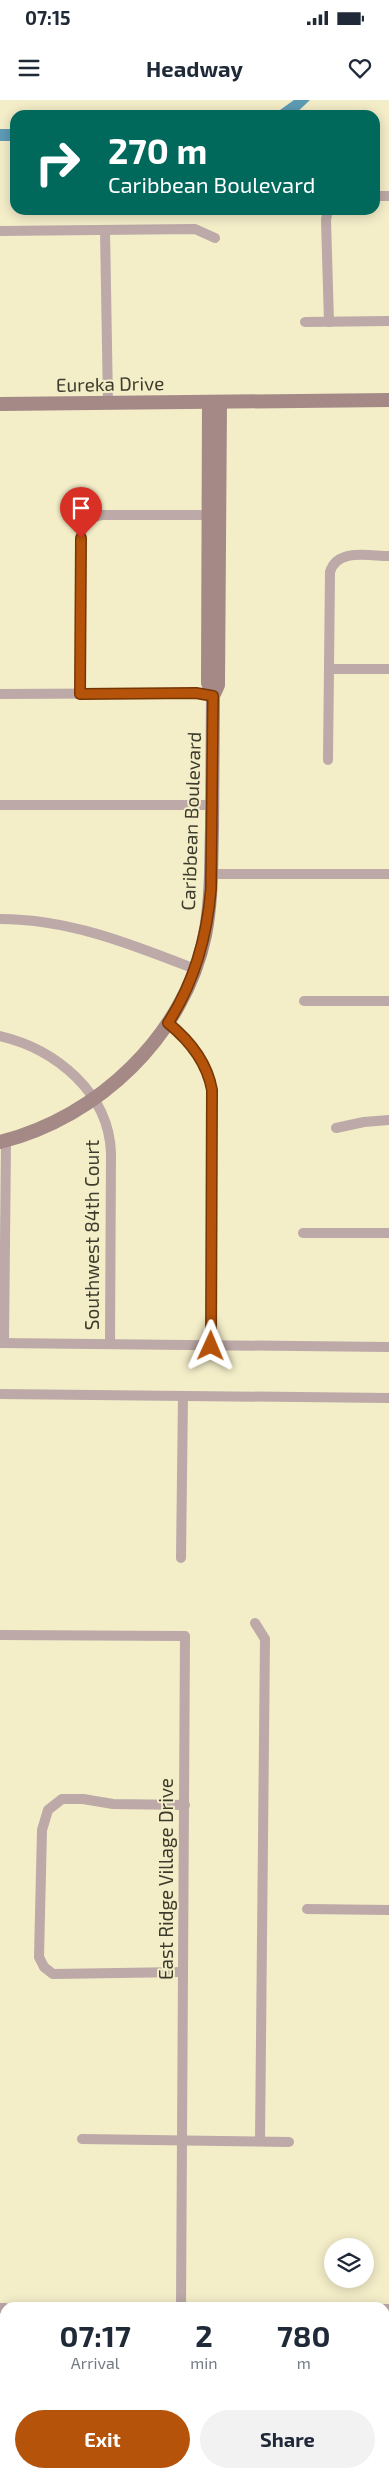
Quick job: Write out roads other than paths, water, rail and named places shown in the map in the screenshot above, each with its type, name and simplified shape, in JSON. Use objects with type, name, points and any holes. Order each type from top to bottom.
[{"type":"street","points":[[327,215],[329,322]]},
{"type":"street","points":[[0,231],[196,229],[215,238]]},
{"type":"street","points":[[105,230],[108,403]]},
{"type":"street","points":[[305,322],[389,321]]},
{"type":"street","name":"Eureka Drive","points":[[0,404],[389,400]]},
{"type":"street","name":"Caribbean Boulevard","points":[[3,1142],[44,1128],[94,1099],[134,1065],[168,1023],[194,969],[207,922],[211,874],[213,696],[218,685],[214,515],[215,402]]},
{"type":"street","points":[[80,694],[81,534],[87,522],[93,517],[102,515],[214,515]]},
{"type":"street","points":[[328,760],[329,576],[336,561],[347,556],[389,556]]},
{"type":"street","points":[[329,669],[389,669]]},
{"type":"street","points":[[0,694],[196,693],[213,696]]},
{"type":"street","points":[[0,806],[212,805]]},
{"type":"street","points":[[211,874],[389,874]]},
{"type":"street","points":[[0,919],[39,921],[73,926],[194,969]]},
{"type":"street","points":[[304,1002],[389,1001]]},
{"type":"street","points":[[168,1023],[197,1053],[209,1075],[212,1090],[211,1346]]},
{"type":"street","name":"Southwest 84th Court","points":[[0,1036],[28,1045],[56,1061],[76,1077],[94,1099],[105,1118],[110,1138],[110,1344]]},
{"type":"street","points":[[336,1128],[364,1122],[389,1120]]},
{"type":"street","points":[[3,1142],[2,1343],[389,1347]]},
{"type":"street","points":[[303,1233],[389,1234]]},
{"type":"street","points":[[0,1394],[389,1398]]},
{"type":"street","points":[[181,1558],[183,1396]]},
{"type":"street","points":[[255,1623],[265,1639],[260,2141]]},
{"type":"street","name":"East Ridge Village Drive","points":[[0,1635],[185,1636],[181,2302]]},
{"type":"street","points":[[183,1972],[53,1974],[44,1967],[39,1957],[39,1945],[42,1830],[48,1810],[59,1800],[69,1798],[113,1804],[184,1805]]},
{"type":"street","points":[[307,1909],[389,1910]]},
{"type":"street","points":[[82,2139],[289,2142]]},
{"type":"water","points":[[294,100],[310,100],[299,110],[280,110]]},
{"type":"water","points":[[0,129],[10,129],[10,141],[0,141]]}]
